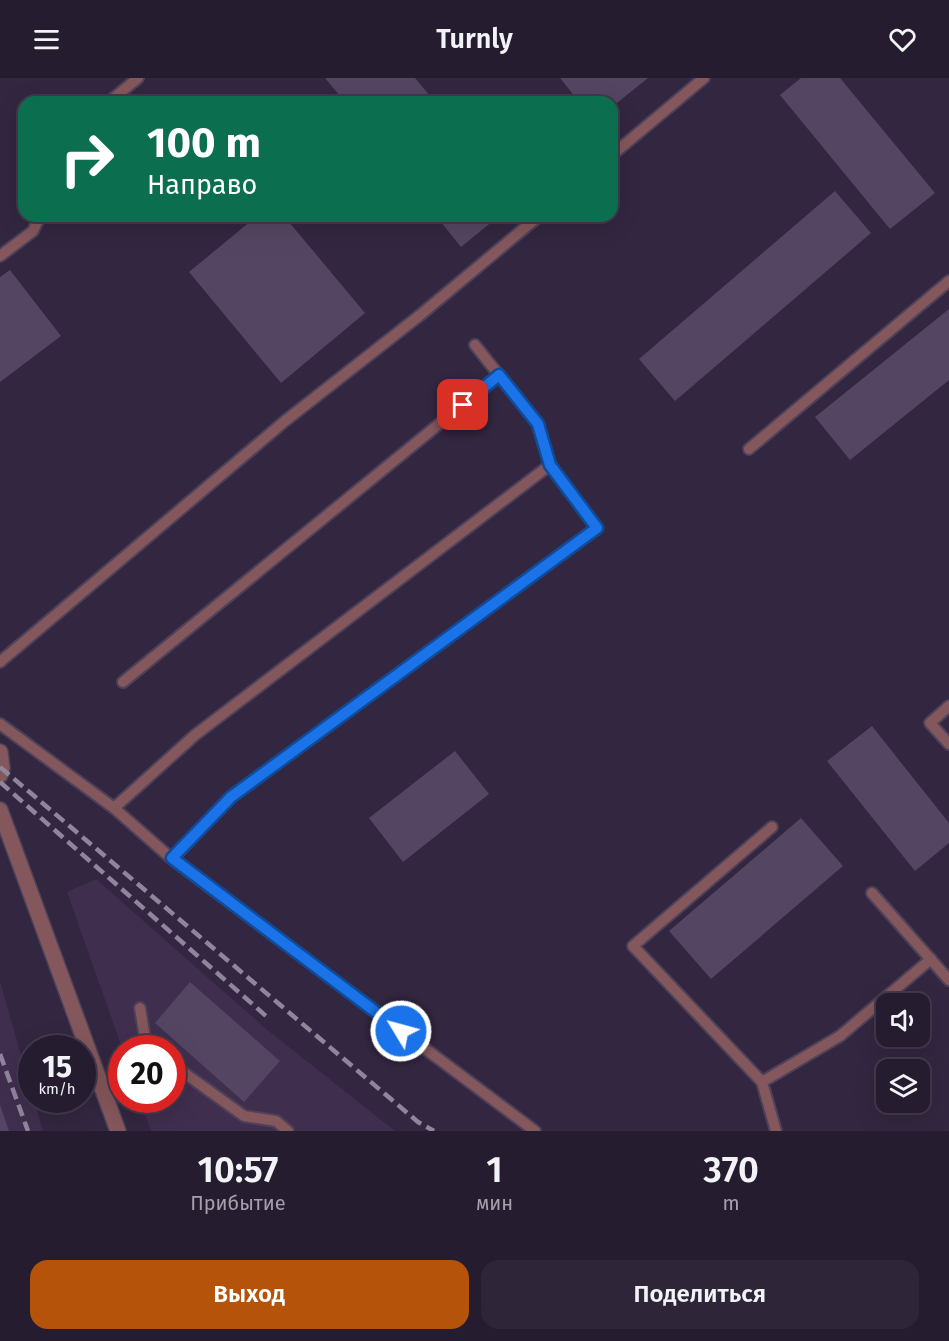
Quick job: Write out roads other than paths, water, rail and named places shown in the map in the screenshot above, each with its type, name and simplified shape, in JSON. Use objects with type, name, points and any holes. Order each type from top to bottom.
[{"type":"street","points":[[0,752],[2,768],[0,775]]},
{"type":"street","points":[[0,810],[118,1131]]},
{"type":"lane","points":[[116,96],[138,78]]},
{"type":"lane","points":[[618,150],[704,78]]},
{"type":"lane","points":[[0,256],[33,231],[37,222]]},
{"type":"lane","points":[[0,662],[285,421],[419,316],[532,222]]},
{"type":"lane","points":[[749,449],[949,281]]},
{"type":"lane","points":[[172,858],[231,797],[597,528],[550,465],[538,424],[475,345]]},
{"type":"lane","points":[[123,682],[499,375]]},
{"type":"lane","points":[[114,808],[195,735],[550,465]]},
{"type":"lane","points":[[949,706],[930,723],[949,744]]},
{"type":"lane","points":[[0,724],[114,808],[172,858],[536,1131]]},
{"type":"lane","points":[[772,827],[633,946],[762,1082],[776,1131]]},
{"type":"lane","points":[[872,893],[949,980]]},
{"type":"lane","points":[[762,1082],[840,1036],[931,959]]},
{"type":"lane","points":[[140,1008],[144,1035]]},
{"type":"lane","points":[[186,1074],[244,1116],[276,1121],[288,1131]]},
{"type":"railway","points":[[0,767],[418,1122],[434,1131]]},
{"type":"railway","points":[[0,782],[266,1016]]},
{"type":"railway","points":[[0,1054],[28,1131]]}]
